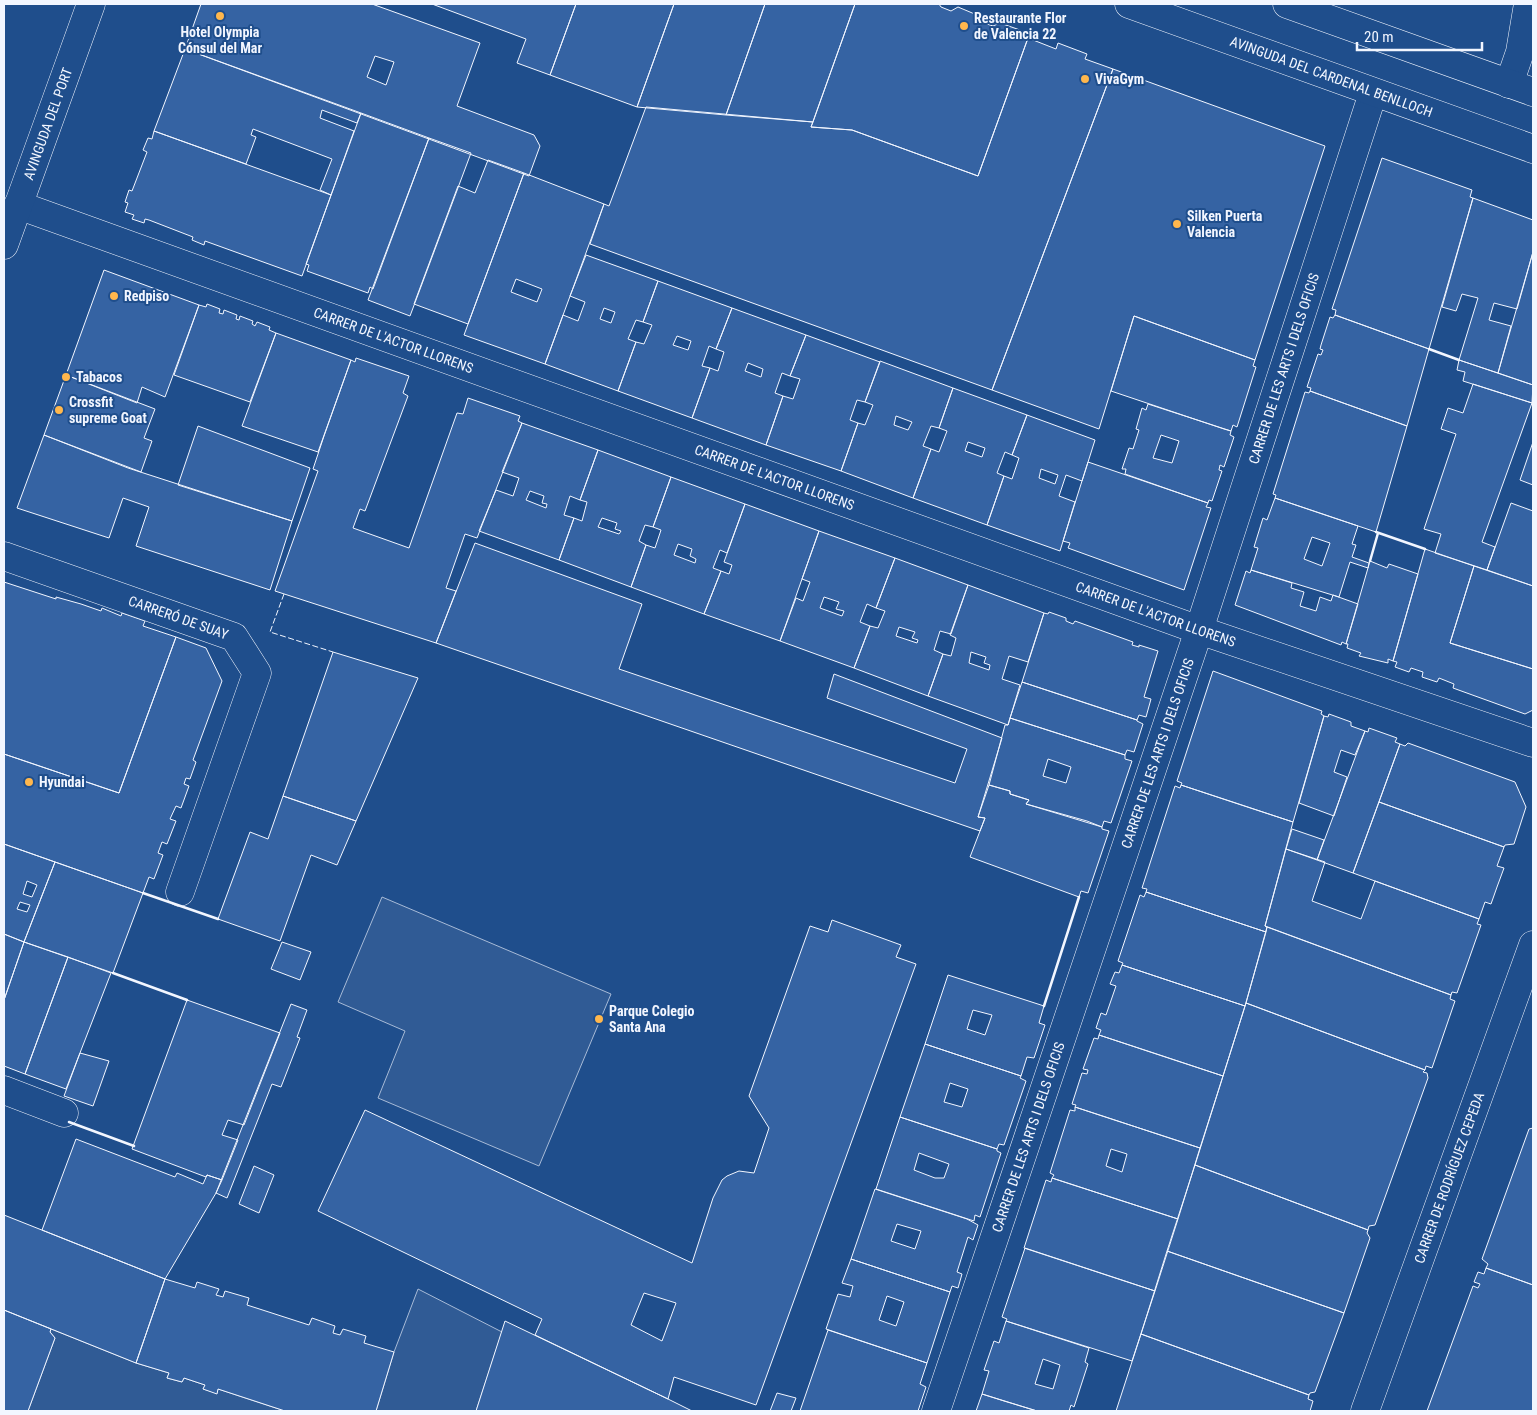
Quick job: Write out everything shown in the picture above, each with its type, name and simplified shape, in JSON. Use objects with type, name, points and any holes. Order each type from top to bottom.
[{"type":"street","name":"AVINGUDA DEL PORT","points":[[4,245],[91,4]]},
{"type":"street","name":"AVINGUDA DEL CARDENAL BENLLOCH","points":[[1129,4],[1533,149]]},
{"type":"street","points":[[1287,4],[1521,88],[1520,52],[1528,4]]},
{"type":"street","name":"CARRER DE LES ARTS I DELS OFICIS","points":[[936,1411],[1199,630],[1373,93]]},
{"type":"street","name":"CARRER DE L'ACTOR LLORENS","points":[[18,205],[1199,630],[1533,743]]},
{"type":"street","name":"CARRERÓ DE SUAY","points":[[4,556],[234,637],[257,673],[180,892]]},
{"type":"street","name":"CARRER DE RODRÍGUEZ CEPEDA","points":[[1365,1411],[1533,945]]},
{"type":"street","points":[[4,1090],[64,1113]]},
{"type":"shaded area","points":[[382,897],[611,994],[539,1166],[378,1098],[405,1031],[338,1002]]},
{"type":"shaded area","points":[[418,1289],[502,1332],[476,1411],[376,1411],[394,1352]]},
{"type":"shaded area","points":[[51,1329],[136,1363],[169,1373],[167,1378],[182,1382],[184,1378],[205,1385],[203,1389],[217,1393],[218,1389],[285,1411],[28,1411],[55,1338],[50,1332]]},
{"type":"building","points":[[201,4],[372,4],[480,43],[457,106],[534,135],[540,146],[529,176],[185,49]],"holes":[[[375,56],[394,62],[386,85],[367,77]]]},
{"type":"building","points":[[432,4],[576,4],[550,75],[517,63],[526,39]]},
{"type":"building","points":[[576,4],[674,4],[637,107],[550,75]]},
{"type":"building","points":[[674,4],[765,4],[726,115],[637,107]]},
{"type":"building","points":[[765,4],[855,4],[813,122],[726,115]]},
{"type":"building","points":[[855,4],[939,4],[941,7],[951,11],[958,7],[977,15],[981,22],[993,26],[1000,23],[1020,30],[1023,36],[1028,38],[978,176],[852,130],[811,127]]},
{"type":"building","points":[[1028,38],[1056,49],[1058,43],[1087,54],[1085,59],[1113,69],[992,390],[590,244],[604,204],[609,206],[646,107],[813,122],[811,127],[852,130],[978,176]]},
{"type":"building","points":[[185,49],[361,113],[357,123],[322,110],[320,118],[354,131],[331,195],[320,190],[332,159],[253,129],[251,135],[256,137],[246,164],[154,131]]},
{"type":"building","name":"Silken Puerta Valencia","points":[[1113,69],[1325,146],[1255,360],[1134,316],[1099,429],[992,390]]},
{"type":"building","points":[[361,113],[429,138],[373,289],[370,287],[368,293],[307,271],[309,265],[306,264]]},
{"type":"building","points":[[154,131],[331,195],[302,276],[205,241],[204,245],[192,240],[193,237],[149,220],[145,219],[144,223],[132,219],[134,215],[125,212],[128,203],[125,202],[129,190],[132,191],[147,152],[143,150],[148,138],[152,139]]},
{"type":"building","points":[[429,138],[471,153],[410,316],[368,300]]},
{"type":"building","points":[[1382,158],[1472,190],[1470,197],[1473,198],[1429,349],[1335,315],[1336,310],[1332,309]]},
{"type":"building","points":[[488,160],[524,173],[468,324],[414,304],[458,186],[475,193]]},
{"type":"building","points":[[524,173],[604,204],[545,364],[464,335]],"holes":[[[516,279],[542,289],[537,302],[511,292]]]},
{"type":"building","points":[[1473,198],[1533,220],[1533,252],[1517,309],[1494,303],[1489,320],[1511,326],[1498,373],[1459,360],[1478,298],[1462,294],[1456,311],[1442,307]]},
{"type":"building","points":[[1533,252],[1533,385],[1498,373]]},
{"type":"building","points":[[586,255],[658,281],[643,322],[636,320],[628,339],[636,342],[618,391],[545,364],[563,315],[578,321],[585,302],[570,296]],"holes":[[[604,308],[615,312],[611,323],[600,319]]]},
{"type":"building","points":[[104,270],[199,305],[165,397],[142,387],[137,403],[66,375]]},
{"type":"building","points":[[658,281],[732,308],[716,349],[709,346],[702,366],[710,368],[692,418],[618,391],[636,342],[644,344],[652,325],[643,322]],"holes":[[[677,336],[691,341],[688,350],[673,345]]]},
{"type":"building","points":[[207,304],[220,309],[219,313],[223,314],[224,310],[237,315],[236,319],[239,320],[240,316],[253,321],[252,324],[255,326],[257,322],[270,327],[269,330],[276,333],[250,402],[174,375],[199,305],[206,307]]},
{"type":"building","points":[[732,308],[806,335],[790,376],[782,373],[775,393],[783,396],[766,445],[692,418],[710,368],[718,371],[724,352],[716,349]],"holes":[[[748,363],[763,369],[761,377],[745,371]]]},
{"type":"building","points":[[1335,315],[1429,349],[1407,426],[1310,391],[1311,388],[1307,387],[1318,354],[1321,355],[1323,350],[1320,349],[1330,317],[1333,318]]},
{"type":"building","points":[[1134,316],[1255,360],[1253,366],[1256,367],[1237,427],[1233,425],[1231,431],[1111,391]]},
{"type":"building","points":[[276,333],[351,360],[318,452],[242,426]]},
{"type":"building","points":[[806,335],[880,362],[865,402],[857,400],[850,420],[858,423],[841,471],[766,445],[783,396],[793,399],[800,379],[790,376]]},
{"type":"building","points":[[356,358],[409,376],[403,393],[408,396],[365,511],[360,509],[353,528],[409,548],[457,413],[463,414],[468,398],[520,416],[518,421],[522,423],[477,538],[465,534],[446,588],[456,591],[436,643],[275,591],[318,471],[313,469],[324,436],[351,360],[355,362]]},
{"type":"building","points":[[1459,360],[1533,385],[1532,403],[1463,381],[1465,372],[1457,370]]},
{"type":"building","points":[[880,361],[953,388],[939,428],[931,426],[923,446],[931,449],[913,498],[841,471],[858,423],[865,425],[873,405],[865,402]],"holes":[[[896,416],[912,422],[908,430],[894,425]]]},
{"type":"building","points":[[66,375],[155,409],[144,438],[152,441],[141,472],[44,435]]},
{"type":"building","points":[[1473,384],[1532,403],[1482,542],[1495,547],[1487,570],[1435,553],[1441,534],[1424,529],[1456,434],[1441,429],[1448,408],[1463,413]]},
{"type":"building","points":[[953,388],[1027,415],[1012,455],[1005,452],[997,473],[1004,476],[987,525],[913,498],[931,449],[939,452],[947,431],[939,428]],"holes":[[[968,442],[985,448],[982,457],[965,451]]]},
{"type":"building","points":[[1310,391],[1407,426],[1376,532],[1275,498],[1276,495],[1273,494],[1305,392],[1309,393]]},
{"type":"building","points":[[1148,404],[1231,431],[1230,435],[1234,437],[1224,467],[1220,465],[1219,470],[1222,471],[1212,501],[1209,500],[1208,503],[1125,474],[1126,469],[1122,469],[1129,448],[1133,449],[1139,430],[1136,429],[1142,408],[1146,410]],"holes":[[[1161,435],[1179,441],[1172,463],[1153,458]]]},
{"type":"building","points":[[1027,415],[1095,440],[1082,481],[1066,475],[1059,496],[1075,502],[1060,551],[987,525],[1004,476],[1012,479],[1019,458],[1012,455]],"holes":[[[1041,469],[1058,475],[1055,484],[1039,478]]]},
{"type":"building","points":[[522,423],[598,450],[580,500],[570,496],[564,515],[574,518],[559,560],[479,531],[496,490],[513,496],[519,478],[502,472]],"holes":[[[530,491],[544,496],[542,503],[547,504],[546,508],[526,500]]]},
{"type":"building","points":[[198,426],[310,468],[292,521],[178,485]]},
{"type":"building","points":[[44,435],[128,468],[292,521],[270,590],[136,546],[149,507],[123,498],[109,538],[17,508]]},
{"type":"building","points":[[1533,442],[1533,485],[1520,480]]},
{"type":"building","points":[[598,450],[671,477],[653,527],[645,525],[639,541],[646,545],[631,587],[559,560],[574,518],[582,521],[587,502],[580,500]],"holes":[[[602,518],[617,523],[615,529],[621,531],[619,534],[598,527]]]},
{"type":"building","points":[[1088,462],[1208,503],[1206,507],[1211,508],[1184,590],[1068,548],[1070,543],[1063,541]]},
{"type":"building","points":[[671,477],[745,504],[727,553],[720,550],[713,568],[721,571],[704,614],[631,587],[646,545],[655,548],[661,530],[653,527]],"holes":[[[678,544],[692,549],[690,556],[696,559],[695,563],[674,555]]]},
{"type":"building","points":[[1275,498],[1358,526],[1352,544],[1356,545],[1352,557],[1369,563],[1368,568],[1350,562],[1339,597],[1251,570],[1258,548],[1254,547],[1263,518],[1267,520]],"holes":[[[1312,537],[1330,543],[1322,566],[1304,559]]]},
{"type":"building","points":[[1511,503],[1533,511],[1533,586],[1487,570]]},
{"type":"building","points":[[745,504],[819,531],[780,641],[704,614],[721,571],[729,574],[732,565],[724,562]]},
{"type":"building","points":[[819,531],[895,558],[876,608],[867,604],[860,622],[870,626],[854,668],[780,641],[796,598],[803,601],[810,582],[802,579]],"holes":[[[824,597],[839,602],[836,609],[844,611],[842,616],[820,608]]]},
{"type":"building","points":[[475,543],[642,604],[619,669],[955,783],[967,749],[827,698],[834,674],[1002,738],[978,817],[985,818],[980,831],[436,643]]},
{"type":"building","points":[[1425,549],[1474,566],[1450,643],[1533,669],[1533,710],[1525,714],[1453,688],[1454,684],[1439,678],[1437,682],[1422,677],[1423,672],[1411,668],[1409,672],[1395,667],[1397,662],[1393,661]]},
{"type":"building","points":[[895,558],[968,585],[951,634],[940,631],[934,650],[943,654],[928,696],[854,668],[870,626],[878,628],[885,611],[876,608]],"holes":[[[899,627],[915,632],[912,638],[918,640],[917,643],[896,636]]]},
{"type":"building","points":[[1370,561],[1387,568],[1389,564],[1418,574],[1393,661],[1388,659],[1388,663],[1359,656],[1361,653],[1347,648],[1348,644],[1346,644]]},
{"type":"building","points":[[1474,566],[1533,586],[1533,669],[1450,643]]},
{"type":"building","points":[[1251,570],[1292,583],[1291,588],[1304,592],[1300,606],[1316,611],[1320,597],[1331,601],[1333,595],[1358,604],[1346,644],[1342,642],[1341,645],[1235,605],[1246,571],[1250,573]]},
{"type":"building","points":[[4,582],[101,611],[102,608],[121,616],[122,613],[145,621],[143,626],[176,637],[119,793],[4,754]]},
{"type":"building","points":[[968,585],[1044,613],[1028,662],[1009,656],[1002,679],[1020,685],[1008,725],[928,696],[943,654],[951,656],[956,638],[950,635]],"holes":[[[971,652],[986,657],[984,663],[990,665],[989,670],[969,663]]]},
{"type":"building","points":[[1049,612],[1066,618],[1066,621],[1073,624],[1075,621],[1133,642],[1132,645],[1139,647],[1139,645],[1158,651],[1144,697],[1151,699],[1146,717],[1139,715],[1137,720],[1022,682],[1044,613],[1048,614]]},
{"type":"building","points":[[176,637],[206,648],[222,681],[193,760],[196,762],[190,779],[186,778],[184,784],[189,786],[181,808],[176,806],[170,819],[176,821],[167,844],[162,842],[158,853],[163,855],[154,879],[149,877],[143,893],[4,844],[4,754],[119,793]]},
{"type":"building","points":[[333,652],[418,678],[356,821],[283,796]]},
{"type":"building","points":[[1213,671],[1322,711],[1321,714],[1324,716],[1293,822],[1181,785],[1182,783],[1177,781]]},
{"type":"building","points":[[1022,682],[1137,720],[1143,724],[1134,752],[1127,750],[1125,755],[1010,718]]},
{"type":"building","points":[[1329,714],[1351,722],[1351,726],[1365,731],[1355,755],[1341,750],[1334,772],[1347,777],[1334,816],[1299,803],[1324,716],[1328,717]]},
{"type":"building","points":[[1010,718],[1125,755],[1125,759],[1132,761],[1111,823],[1104,821],[1102,827],[1026,804],[1029,800],[1010,794],[1010,791],[989,785],[1005,725],[1008,725]],"holes":[[[1048,759],[1071,767],[1066,783],[1043,776]]]},
{"type":"building","points":[[1369,728],[1397,738],[1395,742],[1400,744],[1353,873],[1317,860],[1365,731],[1368,732]]},
{"type":"building","points":[[1408,743],[1515,782],[1526,807],[1514,844],[1505,845],[1504,847],[1379,802],[1400,744],[1405,746]]},
{"type":"building","points":[[989,785],[1010,791],[1010,794],[1029,800],[1026,804],[1087,821],[1109,831],[1088,893],[1081,891],[1079,897],[970,857],[985,818],[978,817]]},
{"type":"building","points":[[1181,785],[1293,822],[1265,926],[1267,927],[1266,932],[1146,892],[1147,889],[1142,888],[1175,786],[1180,788]]},
{"type":"building","points":[[283,796],[356,821],[337,865],[311,855],[280,941],[218,919],[250,832],[268,839]]},
{"type":"building","points":[[1379,802],[1504,847],[1497,866],[1504,868],[1491,904],[1485,902],[1479,919],[1353,873]]},
{"type":"building","points":[[1292,829],[1324,840],[1317,860],[1286,849]]},
{"type":"building","points":[[4,844],[55,862],[24,942],[4,934]],"holes":[[[27,881],[37,885],[32,897],[23,894]],[[20,902],[30,905],[27,912],[17,909]]]},
{"type":"building","points":[[1286,849],[1325,862],[1312,901],[1361,919],[1375,881],[1479,919],[1477,924],[1481,925],[1457,993],[1452,992],[1451,995],[1265,926]]},
{"type":"building","points":[[55,862],[143,893],[113,973],[24,942]]},
{"type":"building","points":[[1146,892],[1266,932],[1245,1006],[1122,965],[1123,963],[1118,961],[1140,895],[1144,897]]},
{"type":"building","points":[[832,920],[901,945],[896,957],[916,964],[756,1405],[674,1377],[668,1399],[535,1335],[542,1319],[318,1211],[365,1110],[692,1263],[713,1198],[722,1180],[739,1171],[754,1173],[769,1128],[749,1096],[810,926],[828,932]],"holes":[[[644,1293],[676,1303],[662,1341],[631,1325]]]},
{"type":"building","points":[[1267,927],[1451,995],[1450,999],[1455,1001],[1432,1068],[1426,1066],[1425,1070],[1246,1003]]},
{"type":"building","points":[[4,934],[24,942],[4,1000]]},
{"type":"building","points":[[24,942],[68,957],[25,1074],[4,1066],[4,1000]]},
{"type":"building","points":[[282,942],[311,952],[300,980],[271,969]]},
{"type":"building","points":[[68,957],[111,973],[66,1089],[25,1074]]},
{"type":"building","points":[[1122,965],[1245,1006],[1223,1076],[1099,1035],[1101,1030],[1096,1028],[1101,1013],[1106,1015],[1116,986],[1110,984],[1115,972],[1119,973]]},
{"type":"building","points":[[948,975],[1044,1006],[1039,1023],[1045,1025],[1034,1058],[1027,1057],[1021,1076],[925,1044]],"holes":[[[973,1010],[992,1015],[985,1035],[967,1029]]]},
{"type":"building","points":[[187,1000],[280,1033],[244,1125],[228,1120],[222,1135],[238,1140],[222,1180],[207,1175],[206,1177],[132,1149]]},
{"type":"building","points":[[1246,1003],[1425,1070],[1423,1072],[1427,1073],[1428,1078],[1375,1225],[1369,1226],[1368,1230],[1195,1165]]},
{"type":"building","points":[[291,1004],[307,1010],[297,1037],[300,1038],[281,1087],[272,1084],[227,1198],[216,1193]]},
{"type":"building","points":[[1099,1035],[1223,1076],[1200,1148],[1075,1107],[1076,1105],[1072,1104],[1082,1073],[1087,1074],[1088,1070],[1083,1069],[1094,1038],[1098,1039]]},
{"type":"building","points":[[925,1044],[1021,1076],[1020,1078],[1026,1081],[1004,1145],[999,1144],[997,1149],[900,1117]],"holes":[[[950,1083],[968,1089],[962,1107],[944,1102]]]},
{"type":"building","points":[[80,1053],[109,1061],[93,1106],[64,1096]]},
{"type":"building","points":[[1075,1107],[1200,1148],[1178,1219],[1052,1178],[1054,1175],[1050,1173],[1070,1110],[1075,1111]],"holes":[[[1111,1149],[1127,1154],[1122,1172],[1106,1166]]]},
{"type":"building","points":[[900,1117],[997,1149],[1001,1153],[980,1217],[975,1215],[974,1221],[876,1189]],"holes":[[[919,1153],[949,1164],[944,1178],[935,1178],[914,1170]]]},
{"type":"building","points":[[1533,1128],[1533,1285],[1486,1268],[1488,1264],[1482,1259],[1529,1129]]},
{"type":"building","points":[[76,1139],[175,1177],[177,1173],[203,1184],[207,1175],[222,1180],[165,1279],[42,1230]]},
{"type":"building","points":[[1195,1165],[1368,1230],[1367,1233],[1370,1238],[1344,1313],[1167,1251]]},
{"type":"building","points":[[254,1166],[274,1175],[259,1213],[239,1204]]},
{"type":"building","points":[[1052,1178],[1178,1219],[1155,1291],[1024,1248],[1046,1180],[1051,1182]]},
{"type":"building","points":[[875,1189],[967,1219],[978,1225],[973,1240],[968,1237],[957,1272],[962,1274],[958,1288],[952,1286],[950,1292],[851,1259]],"holes":[[[897,1224],[921,1231],[915,1249],[891,1241]]]},
{"type":"building","points":[[4,1215],[165,1279],[136,1363],[4,1310]]},
{"type":"building","points":[[1025,1248],[1155,1291],[1132,1361],[1006,1321],[1007,1319],[1002,1317]]},
{"type":"building","points":[[1167,1251],[1344,1313],[1315,1392],[1309,1395],[1141,1334]]},
{"type":"building","points":[[851,1259],[950,1292],[927,1363],[826,1329],[838,1294],[850,1297],[853,1286],[842,1283]],"holes":[[[887,1296],[904,1302],[896,1326],[879,1320]]]},
{"type":"building","points":[[1486,1268],[1533,1285],[1533,1411],[1427,1411],[1473,1286],[1478,1288],[1480,1284],[1474,1282],[1478,1272],[1484,1274]]},
{"type":"building","points":[[165,1279],[195,1288],[197,1282],[219,1289],[216,1295],[223,1297],[225,1291],[249,1298],[247,1305],[309,1325],[312,1318],[335,1326],[333,1333],[340,1335],[343,1329],[366,1336],[364,1343],[394,1352],[376,1411],[285,1411],[218,1389],[217,1394],[203,1389],[205,1385],[184,1378],[182,1382],[167,1378],[169,1373],[136,1363]]},
{"type":"building","points":[[4,1310],[51,1329],[50,1332],[55,1338],[28,1411],[4,1411]]},
{"type":"building","points":[[505,1321],[668,1399],[692,1411],[476,1411]]},
{"type":"building","points":[[1006,1321],[1089,1348],[1085,1362],[1088,1364],[1074,1407],[1071,1405],[1069,1411],[1037,1411],[982,1394],[989,1371],[984,1370],[994,1341],[999,1343]],"holes":[[[1043,1359],[1060,1365],[1053,1389],[1035,1384]]]},
{"type":"building","points":[[828,1330],[927,1363],[920,1384],[926,1387],[918,1411],[800,1411]]},
{"type":"building","points":[[1141,1334],[1309,1395],[1308,1399],[1313,1401],[1310,1411],[1116,1411]]},
{"type":"building","points":[[777,1393],[796,1398],[791,1411],[770,1411]]},
{"type":"building","points":[[982,1394],[1004,1401],[1037,1411],[976,1411]]},
{"type":"fence","points":[[284,594],[270,632],[333,652]]},
{"type":"wall","points":[[1429,349],[1459,360]]},
{"type":"wall","points":[[1376,532],[1425,549]]},
{"type":"wall","points":[[1370,561],[1378,533]]},
{"type":"wall","points":[[143,893],[218,919]]},
{"type":"wall","points":[[1044,1006],[1079,897]]},
{"type":"wall","points":[[113,973],[187,1000]]},
{"type":"wall","points":[[69,1122],[134,1146]]},
{"type":"place","name":"Hotel Olympia Cónsul del Mar","points":[[220,16]]},
{"type":"place","name":"Restaurante Flor de Valencia 22","points":[[964,26]]},
{"type":"place","name":"VivaGym","points":[[1085,79]]},
{"type":"place","name":"Silken Puerta Valencia","points":[[1177,224]]},
{"type":"place","name":"Redpiso","points":[[114,296]]},
{"type":"place","name":"Tabacos","points":[[66,377]]},
{"type":"place","name":"Crossfit supreme Goat","points":[[59,410]]},
{"type":"place","name":"Hyundai","points":[[29,782]]},
{"type":"place","name":"Parque Colegio Santa Ana","points":[[599,1019]]}]
